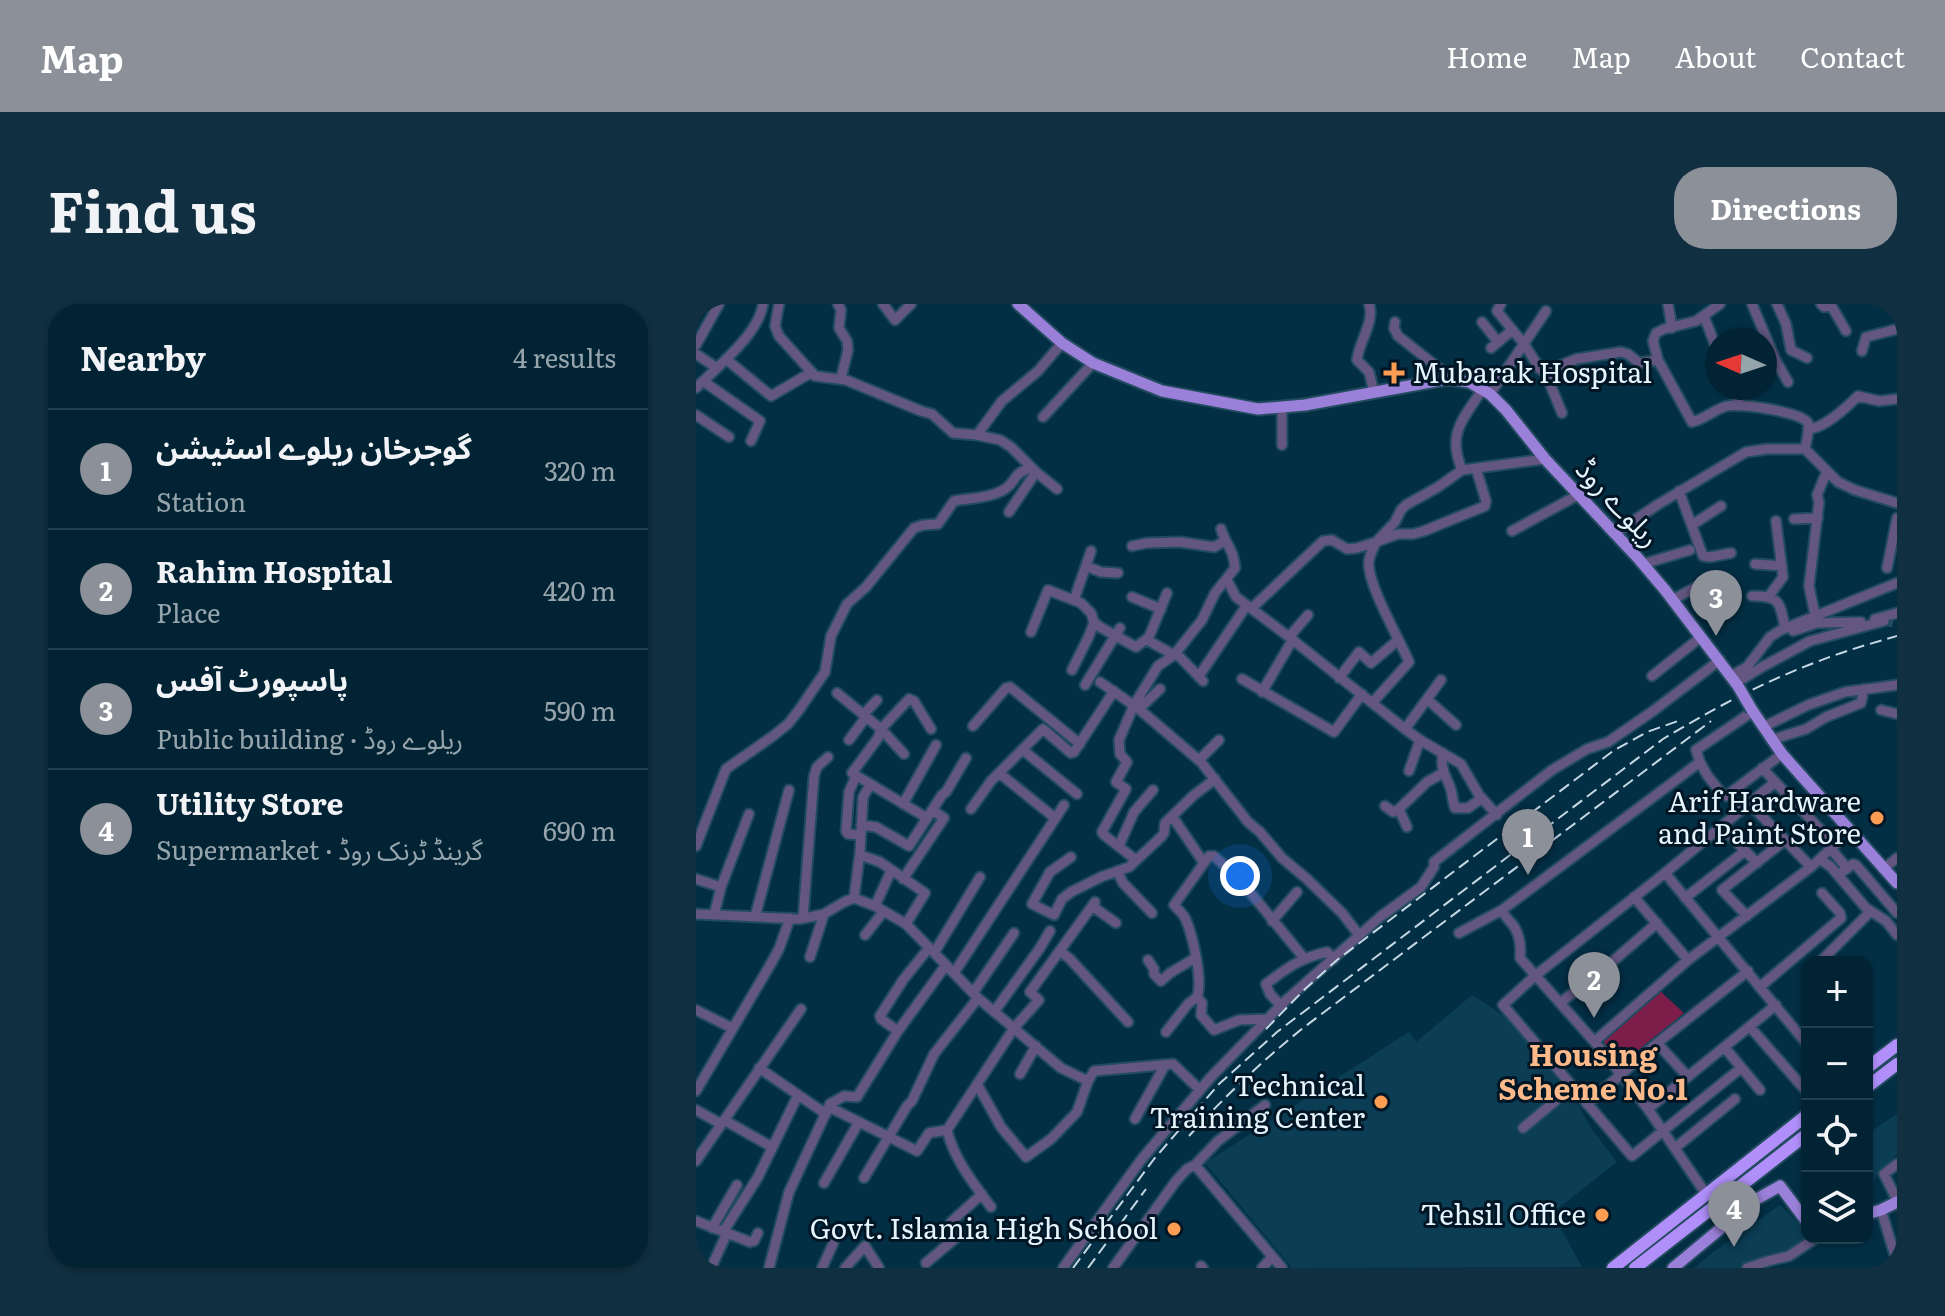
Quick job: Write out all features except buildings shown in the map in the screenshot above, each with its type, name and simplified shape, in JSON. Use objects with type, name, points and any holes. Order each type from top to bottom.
[{"type":"highway","points":[[1873,1063],[1897,1045]]},
{"type":"highway","points":[[1873,1082],[1897,1064]]},
{"type":"highway","points":[[1613,1268],[1801,1120]]},
{"type":"highway","points":[[1635,1268],[1801,1139]]},
{"type":"main road","points":[[1018,304],[1062,343],[1093,363],[1162,391],[1258,409],[1305,405],[1450,380]]},
{"type":"main road","name":"ریلوے روڈ","points":[[1450,380],[1469,382],[1506,410],[1545,459],[1643,564],[1720,660],[1782,754],[1897,883]]},
{"type":"main road","points":[[1673,1268],[1755,1200],[1780,1186],[1801,1214]]},
{"type":"main road","points":[[1873,1212],[1897,1201]]},
{"type":"street","points":[[696,345],[719,304]]},
{"type":"street","points":[[751,441],[760,421],[699,384],[726,359],[758,320],[763,304]]},
{"type":"street","points":[[779,304],[775,326],[779,336],[815,376],[841,378],[932,414],[953,433],[1000,440],[1057,489]]},
{"type":"street","points":[[838,304],[841,310],[839,328],[847,341],[848,350],[841,378]]},
{"type":"street","points":[[883,304],[895,320],[911,304]]},
{"type":"street","points":[[1369,304],[1372,310],[1357,360],[1369,372],[1374,392]]},
{"type":"street","points":[[1501,304],[1497,311],[1545,372],[1562,413]]},
{"type":"street","points":[[1668,304],[1672,328]]},
{"type":"street","points":[[1752,304],[1788,382]]},
{"type":"street","points":[[1777,304],[1786,324],[1792,352],[1807,358]]},
{"type":"street","points":[[1821,304],[1832,307],[1846,331]]},
{"type":"street","points":[[1716,305],[1696,321],[1660,330],[1654,336],[1658,360],[1692,422],[1719,409],[1740,405],[1800,416],[1806,420],[1808,429],[1805,449]]},
{"type":"street","points":[[1462,470],[1455,446],[1456,433],[1546,311]]},
{"type":"street","points":[[1704,316],[1709,328]]},
{"type":"street","points":[[1395,322],[1398,336],[1450,380]]},
{"type":"street","points":[[1482,322],[1495,345],[1511,331]]},
{"type":"street","points":[[1862,351],[1866,337],[1897,329]]},
{"type":"street","points":[[977,435],[1002,401],[1038,371],[1062,343]]},
{"type":"street","points":[[1545,372],[1576,359],[1621,352],[1639,363],[1658,360]]},
{"type":"street","points":[[696,354],[717,368]]},
{"type":"street","points":[[726,359],[771,396],[812,372]]},
{"type":"street","points":[[1043,417],[1093,363]]},
{"type":"street","points":[[1808,429],[1814,430],[1858,396],[1879,401],[1897,399]]},
{"type":"street","points":[[1738,400],[1740,405]]},
{"type":"street","points":[[1282,407],[1282,445]]},
{"type":"street","points":[[696,415],[729,437]]},
{"type":"street","points":[[1614,534],[1746,452],[1767,449],[1805,449],[1838,482],[1897,503]]},
{"type":"street","points":[[1373,702],[1409,660],[1370,575],[1368,561],[1376,542],[1406,505],[1462,470],[1545,459]]},
{"type":"street","points":[[1147,640],[1175,654],[1201,678],[1249,606],[1323,541],[1332,540],[1345,549],[1351,549],[1398,534],[1424,531],[1485,506],[1476,468]]},
{"type":"street","points":[[1009,512],[1033,470]]},
{"type":"street","points":[[696,846],[726,769],[788,724],[825,672],[831,636],[847,604],[866,587],[914,528],[938,524],[954,501],[979,499],[1005,489],[1019,472],[1033,470]]},
{"type":"street","points":[[1815,615],[1809,586],[1818,518],[1817,495],[1827,471]]},
{"type":"street","points":[[1679,491],[1704,557],[1731,553]]},
{"type":"street","points":[[1512,531],[1578,495]]},
{"type":"street","points":[[1692,525],[1721,506]]},
{"type":"street","points":[[1794,519],[1818,518]]},
{"type":"street","points":[[1887,568],[1897,518]]},
{"type":"street","points":[[1769,596],[1783,579],[1776,521]]},
{"type":"street","points":[[1136,860],[1102,832],[1126,789],[1116,782],[1127,762],[1120,754],[1119,740],[1158,666],[1175,654],[1202,620],[1215,593],[1235,568],[1234,555],[1221,529]]},
{"type":"street","points":[[1132,546],[1180,542],[1214,547],[1225,541]]},
{"type":"street","points":[[1643,564],[1690,550]]},
{"type":"street","points":[[1074,600],[1091,551]]},
{"type":"street","points":[[1755,564],[1782,566]]},
{"type":"street","points":[[1086,566],[1101,572],[1118,573]]},
{"type":"street","points":[[1227,580],[1236,597],[1339,678],[1420,740],[1461,764],[1482,798],[1497,815]]},
{"type":"street","points":[[1735,682],[1770,637],[1815,615],[1897,583]]},
{"type":"street","points":[[1672,600],[1700,585]]},
{"type":"street","points":[[1031,632],[1048,590],[1081,603],[1094,622],[1118,632],[1136,647],[1147,640],[1167,593]]},
{"type":"street","points":[[1752,596],[1769,596],[1778,602],[1785,628]]},
{"type":"street","points":[[1132,597],[1161,609]]},
{"type":"street","points":[[1762,647],[1808,625],[1834,622],[1852,624],[1897,613]]},
{"type":"street","points":[[1262,692],[1291,638],[1308,615]]},
{"type":"street","points":[[1735,682],[1810,641],[1884,621]]},
{"type":"street","points":[[1072,670],[1094,622]]},
{"type":"street","points":[[1085,685],[1118,632]]},
{"type":"street","points":[[1652,676],[1701,637]]},
{"type":"street","points":[[1339,678],[1359,652],[1371,663],[1398,640]]},
{"type":"street","points":[[1063,1268],[1118,1189],[1200,1090],[1281,1006],[1380,917],[1421,887],[1434,862],[1552,770],[1587,749],[1608,742],[1720,660]]},
{"type":"street","points":[[1242,679],[1334,732],[1362,694]]},
{"type":"street","points":[[1405,729],[1441,680]]},
{"type":"street","points":[[1100,682],[1136,707],[1199,760],[1248,822],[1342,913],[1359,935]]},
{"type":"street","points":[[1763,727],[1808,705],[1845,692],[1897,685]]},
{"type":"street","points":[[973,726],[1010,687],[1080,744]]},
{"type":"street","points":[[1136,707],[1160,689]]},
{"type":"street","points":[[1771,740],[1806,729],[1861,703],[1864,689]]},
{"type":"street","points":[[971,809],[999,773],[1043,729],[1071,753],[1074,752],[1114,691]]},
{"type":"street","points":[[837,693],[881,729],[904,754]]},
{"type":"street","points":[[903,879],[944,818],[903,804],[852,773],[878,738],[881,729],[910,699],[931,729]]},
{"type":"street","points":[[1427,699],[1456,725]]},
{"type":"street","points":[[849,740],[877,700]]},
{"type":"street","points":[[1881,710],[1897,714]]},
{"type":"street","points":[[1752,711],[1696,750],[1707,775],[1726,796],[1782,754]]},
{"type":"street","points":[[1199,760],[1219,740]]},
{"type":"street","points":[[1409,771],[1420,740]]},
{"type":"street","points":[[903,804],[936,745]]},
{"type":"street","points":[[1023,750],[1077,794]]},
{"type":"street","points":[[1443,753],[1441,765],[1452,791],[1455,808],[1468,808],[1482,798]]},
{"type":"street","points":[[803,918],[814,776],[817,767],[828,757]]},
{"type":"street","points":[[856,776],[849,792],[848,834],[876,827],[909,846],[966,758]]},
{"type":"street","points":[[1459,933],[1502,910],[1700,762]]},
{"type":"street","points":[[1595,1041],[1717,936],[1811,867],[1835,845],[1762,768]]},
{"type":"street","points":[[999,773],[1055,818]]},
{"type":"street","points":[[1385,806],[1393,812],[1399,809],[1427,782],[1443,773]]},
{"type":"street","points":[[1071,857],[1050,872],[1032,904],[1054,915],[1062,899],[1071,892],[1129,867],[1162,836],[1165,823],[1215,779]]},
{"type":"street","points":[[1741,1068],[1632,1156],[1503,1005],[1775,782]]},
{"type":"street","points":[[854,898],[863,797],[870,785]]},
{"type":"street","points":[[755,917],[789,790]]},
{"type":"street","points":[[1119,846],[1134,812],[1153,790]]},
{"type":"street","points":[[1750,804],[1811,867]]},
{"type":"street","points":[[954,973],[1064,805]]},
{"type":"street","points":[[1399,809],[1407,827]]},
{"type":"street","points":[[714,915],[721,887],[749,814]]},
{"type":"street","points":[[1172,816],[1204,863]]},
{"type":"street","points":[[1722,827],[1757,863]]},
{"type":"street","points":[[1722,890],[1784,841]]},
{"type":"street","points":[[1831,849],[1847,868]]},
{"type":"street","points":[[1685,898],[1745,851]]},
{"type":"street","points":[[860,855],[880,862],[925,893],[906,924]]},
{"type":"street","points":[[1166,1032],[1197,997],[1200,984],[1186,919],[1174,905],[1211,855],[1246,887],[1304,958]]},
{"type":"street","points":[[1883,869],[1897,858]]},
{"type":"street","points":[[1820,859],[1831,867],[1866,908],[1886,921],[1897,935]]},
{"type":"street","points":[[1838,875],[1856,865],[1897,913]]},
{"type":"street","points":[[865,935],[880,908],[891,871]]},
{"type":"street","points":[[1117,871],[1119,878],[1152,913]]},
{"type":"street","points":[[1665,873],[1801,1036]]},
{"type":"street","points":[[898,1031],[880,1016],[903,980],[931,951],[980,877]]},
{"type":"street","points":[[1713,877],[1747,916]]},
{"type":"street","points":[[696,879],[721,887]]},
{"type":"street","points":[[1272,921],[1297,892]]},
{"type":"street","points":[[1761,986],[1841,918],[1822,893]]},
{"type":"street","points":[[1634,897],[1688,960]]},
{"type":"street","points":[[696,924],[698,914],[803,918],[824,914],[854,898],[880,908],[906,924],[976,996],[1061,1068],[1088,1081]]},
{"type":"street","points":[[991,1207],[961,1164],[949,1142],[947,1130],[1014,1028],[1039,1000],[1030,992],[1093,904],[1116,923]]},
{"type":"street","points":[[1502,910],[1502,915],[1515,928],[1521,948],[1520,958],[1595,1041],[1664,1131],[1706,1194]]},
{"type":"street","points":[[1826,956],[1871,911]]},
{"type":"street","points":[[810,957],[824,914]]},
{"type":"street","points":[[696,1091],[779,949],[790,918]]},
{"type":"street","points":[[1561,1002],[1657,923]]},
{"type":"street","points":[[994,1012],[1050,931]]},
{"type":"street","points":[[864,1178],[913,1099],[934,1054],[976,996],[1014,933]]},
{"type":"street","points":[[1060,951],[1128,1022]]},
{"type":"street","points":[[1281,1006],[1266,984],[1304,958],[1327,952],[1334,959]]},
{"type":"street","points":[[1148,960],[1161,981],[1195,958]]},
{"type":"street","points":[[769,1268],[789,1192],[830,1104],[844,1096],[857,1097],[898,1031],[946,965]]},
{"type":"street","points":[[1587,1104],[1657,1043],[1748,971]]},
{"type":"street","points":[[1197,997],[1202,1003],[1201,1015],[1214,1030],[1239,1020],[1269,1019]]},
{"type":"street","points":[[1648,1109],[1776,1005]]},
{"type":"street","points":[[696,1161],[699,1149],[723,1122],[801,1009]]},
{"type":"street","points":[[696,1010],[732,1028]]},
{"type":"street","points":[[1750,1027],[1801,1085]]},
{"type":"street","points":[[1657,1043],[1688,1077]]},
{"type":"street","points":[[1020,1074],[1036,1046]]},
{"type":"street","points":[[1725,1048],[1760,1090]]},
{"type":"street","points":[[977,1084],[1001,1127],[1026,1157],[1051,1139],[1077,1112],[1094,1071],[1173,1064],[1200,1090]]},
{"type":"street","points":[[1135,1119],[1165,1065]]},
{"type":"street","points":[[759,1068],[798,1095],[917,1151],[929,1133],[947,1130]]},
{"type":"street","points":[[1523,1128],[1572,1087]]},
{"type":"street","points":[[711,1268],[725,1233],[758,1177],[798,1095]]},
{"type":"street","points":[[1675,1148],[1735,1099]]},
{"type":"street","points":[[1113,1268],[1186,1170],[1265,1105]]},
{"type":"street","points":[[696,1110],[772,1147]]},
{"type":"street","points":[[824,1183],[859,1122]]},
{"type":"street","points":[[1897,1164],[1884,1174],[1897,1201]]},
{"type":"street","points":[[1195,1165],[1282,1268]]},
{"type":"street","points":[[696,1234],[737,1185]]},
{"type":"street","points":[[926,1263],[959,1235],[951,1222],[982,1194]]},
{"type":"street","points":[[1881,1210],[1897,1262],[1891,1268]]},
{"type":"street","points":[[703,1224],[750,1242],[758,1233]]},
{"type":"street","points":[[822,1268],[833,1244]]},
{"type":"street","points":[[1747,1268],[1789,1256],[1807,1244]]},
{"type":"street","points":[[845,1268],[865,1246],[879,1268]]},
{"type":"street","points":[[1262,1268],[1272,1257]]},
{"type":"shaded area","points":[[1660,991],[1684,1013],[1621,1064],[1600,1037]]},
{"type":"shaded area","name":"Technical Training Center","points":[[1472,995],[1523,1028],[1561,1074],[1591,1128],[1617,1162],[1552,1213],[1582,1267],[1292,1268],[1205,1163],[1409,1032],[1416,1042]]},
{"type":"shaded area","points":[[1897,1114],[1897,1154],[1877,1174],[1873,1184],[1873,1172],[1873,1130]]},
{"type":"shaded area","points":[[1780,1205],[1801,1225],[1802,1244],[1757,1268],[1694,1268]]},
{"type":"tunnel","points":[[1884,621],[1897,624]]},
{"type":"railway","points":[[1073,1268],[1154,1159],[1219,1084],[1277,1032],[1663,739],[1775,679],[1834,655],[1897,636]]},
{"type":"railway","points":[[1266,1029],[1337,960],[1613,751],[1647,732],[1681,720]]},
{"type":"railway","points":[[1189,1136],[1244,1080],[1303,1028],[1711,721]]},
{"type":"railway","points":[[1088,1268],[1146,1189]]},
{"type":"place","name":"Mubarak Hospital","points":[[1394,373]]},
{"type":"place","name":"پاسپورٹ آفس","points":[[1716,636]]},
{"type":"place","name":"Arif Hardware and Paint Store","points":[[1877,818]]},
{"type":"place","name":"گوجرخان ریلوے اسٹیشن","points":[[1528,875]]},
{"type":"place","name":"Rahim Hospital","points":[[1594,1018]]},
{"type":"place","name":"Technical Training Center","points":[[1381,1102]]},
{"type":"place","name":"Tehsil Office","points":[[1602,1215]]},
{"type":"place","name":"Govt. Islamia High School","points":[[1174,1229]]},
{"type":"place","name":"Utility Store","points":[[1734,1247]]},
{"type":"district","name":"Housing Scheme No.1","points":[[1593,1073]]}]
